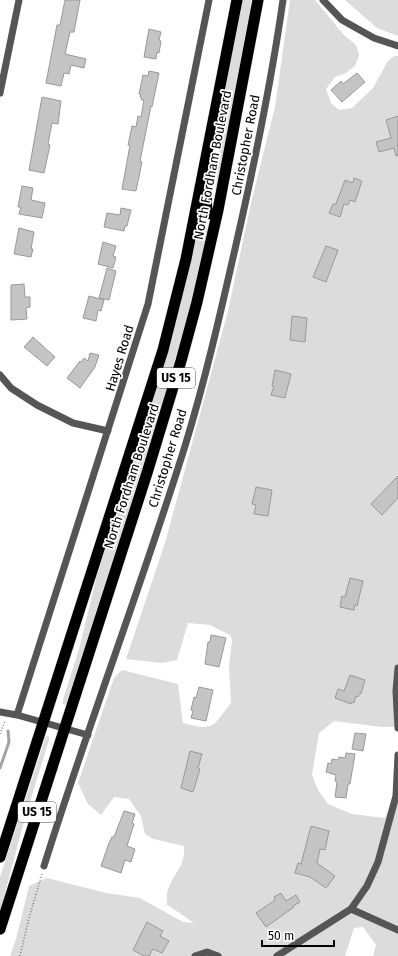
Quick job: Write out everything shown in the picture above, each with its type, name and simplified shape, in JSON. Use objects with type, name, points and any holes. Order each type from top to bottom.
[{"type":"highway","name":"North Fordham Boulevard","points":[[0,857],[164,347],[186,259],[237,0]]},
{"type":"highway","name":"North Fordham Boulevard","points":[[0,928],[147,473],[181,362],[197,302],[216,215],[258,0]]},
{"type":"highway","points":[[204,166],[208,189],[206,206],[209,213],[216,215]]},
{"type":"street","points":[[0,93],[19,0]]},
{"type":"street","name":"Hayes Road","points":[[17,715],[148,304],[209,0]]},
{"type":"street","name":"Christopher Road","points":[[44,866],[183,452],[212,348],[254,167],[277,44],[283,0]]},
{"type":"street","points":[[323,0],[342,20],[374,38],[398,46]]},
{"type":"street","points":[[0,375],[11,388],[37,405],[73,423],[108,431]]},
{"type":"street","points":[[398,668],[396,692],[398,728]]},
{"type":"street","points":[[4,713],[17,715],[88,735]]},
{"type":"street","points":[[277,956],[351,909],[367,886],[378,862],[396,796],[398,755]]},
{"type":"street","points":[[351,909],[398,930]]},
{"type":"street","points":[[195,956],[207,952],[218,956]]},
{"type":"path","points":[[0,734],[4,713]]},
{"type":"path","points":[[20,956],[44,866]]},
{"type":"shaded area","points":[[242,0],[251,0],[249,22],[215,196],[227,78]]},
{"type":"shaded area","points":[[290,0],[315,0],[344,35],[356,45],[359,55],[355,66],[346,73],[335,77],[326,89],[331,103],[339,110],[352,108],[373,88],[388,61],[394,56],[398,56],[398,727],[382,727],[334,721],[319,733],[312,775],[318,790],[328,804],[352,814],[385,818],[398,784],[398,956],[373,956],[376,945],[363,927],[354,928],[345,956],[10,956],[16,939],[29,886],[47,878],[106,893],[140,898],[183,922],[194,923],[167,905],[168,889],[182,864],[184,846],[153,839],[145,834],[141,816],[129,799],[114,797],[101,815],[88,804],[78,783],[114,678],[122,670],[178,684],[183,723],[201,727],[212,725],[220,718],[231,703],[229,667],[232,640],[230,635],[210,625],[188,623],[177,660],[162,663],[126,659],[165,543],[228,311],[251,203],[275,107]]},
{"type":"shaded area","points":[[345,0],[398,0],[398,36],[377,28]]},
{"type":"shaded area","points":[[200,217],[208,229],[191,303],[160,412],[67,704],[64,705],[62,703],[79,649],[97,575],[141,440],[171,340]]},
{"type":"shaded area","points":[[46,736],[49,737],[49,740],[25,818],[0,912],[0,877]]},
{"type":"building","points":[[65,0],[80,0],[74,32],[70,32],[65,54],[86,59],[84,68],[71,65],[69,74],[64,73],[61,86],[46,83],[57,25],[60,25]]},
{"type":"building","points":[[149,29],[161,32],[159,40],[161,41],[159,53],[157,52],[156,59],[144,57]]},
{"type":"building","points":[[149,71],[159,73],[140,161],[142,162],[136,191],[122,189],[132,126],[136,127],[138,116],[141,117],[144,100],[141,100],[141,95],[139,94],[143,75],[148,76]]},
{"type":"building","points":[[357,73],[365,82],[342,102],[331,90],[341,81],[343,84]]},
{"type":"building","points":[[42,97],[61,101],[58,124],[52,123],[48,144],[50,145],[44,173],[29,170]]},
{"type":"building","points":[[398,116],[398,155],[396,156],[394,148],[379,152],[376,142],[391,138],[386,120]]},
{"type":"building","points":[[354,178],[362,181],[355,202],[350,200],[348,205],[344,204],[340,217],[329,213],[333,204],[336,204],[345,180],[353,183]]},
{"type":"building","points":[[22,186],[33,188],[31,200],[45,203],[42,218],[19,214],[21,207],[18,207]]},
{"type":"building","points":[[121,208],[131,210],[127,226],[125,226],[124,231],[104,227],[107,213],[120,215]]},
{"type":"building","points":[[19,228],[34,232],[31,257],[14,254]]},
{"type":"building","points":[[103,242],[116,246],[113,256],[116,257],[113,268],[98,264]]},
{"type":"building","points":[[326,246],[338,250],[326,282],[313,277]]},
{"type":"building","points":[[107,268],[116,271],[109,300],[99,298]]},
{"type":"building","points":[[24,284],[25,297],[30,297],[30,307],[26,308],[27,319],[11,320],[11,285]]},
{"type":"building","points":[[89,296],[104,300],[101,311],[98,310],[96,321],[83,318]]},
{"type":"building","points":[[292,316],[307,318],[305,342],[290,340]]},
{"type":"building","points":[[33,337],[55,357],[47,366],[24,347]]},
{"type":"building","points":[[90,353],[99,355],[95,367],[80,388],[67,378],[80,361],[81,362],[84,358],[88,361]]},
{"type":"building","points":[[275,370],[291,374],[285,398],[271,395],[274,386],[272,386]]},
{"type":"building","points":[[398,476],[398,498],[382,515],[371,504]]},
{"type":"building","points":[[256,487],[272,490],[268,516],[254,514],[256,505],[252,504]]},
{"type":"building","points":[[350,578],[363,581],[357,606],[355,605],[354,610],[340,607],[342,596],[345,597]]},
{"type":"building","points":[[211,635],[226,638],[219,667],[205,664],[208,642],[210,642]]},
{"type":"building","points":[[350,675],[365,680],[361,694],[359,694],[358,697],[356,696],[354,703],[352,702],[351,704],[335,698],[338,689],[344,691]]},
{"type":"building","points":[[199,687],[213,690],[206,721],[191,718],[194,697],[196,698]]},
{"type":"building","points":[[355,733],[366,734],[363,751],[352,749]]},
{"type":"building","points":[[190,751],[202,754],[198,768],[200,769],[193,792],[181,788]]},
{"type":"building","points":[[346,753],[355,754],[350,784],[348,784],[346,798],[335,797],[337,782],[335,781],[336,775],[326,772],[328,763],[331,764],[332,759],[338,760],[339,757],[345,758]]},
{"type":"building","points":[[124,811],[135,814],[132,823],[134,824],[127,846],[135,849],[131,862],[125,860],[121,873],[101,866],[109,843],[112,837],[114,837]]},
{"type":"building","points":[[311,826],[329,831],[325,850],[320,849],[317,863],[335,876],[326,888],[310,877],[295,873],[298,863],[301,864]]},
{"type":"building","points":[[281,893],[286,901],[296,895],[300,902],[266,927],[256,913],[275,900],[274,897]]},
{"type":"building","points":[[147,922],[163,931],[160,936],[169,941],[162,953],[153,949],[149,956],[144,956],[133,950]]},
{"type":"waterway","points":[[0,768],[9,742],[8,731]]}]
